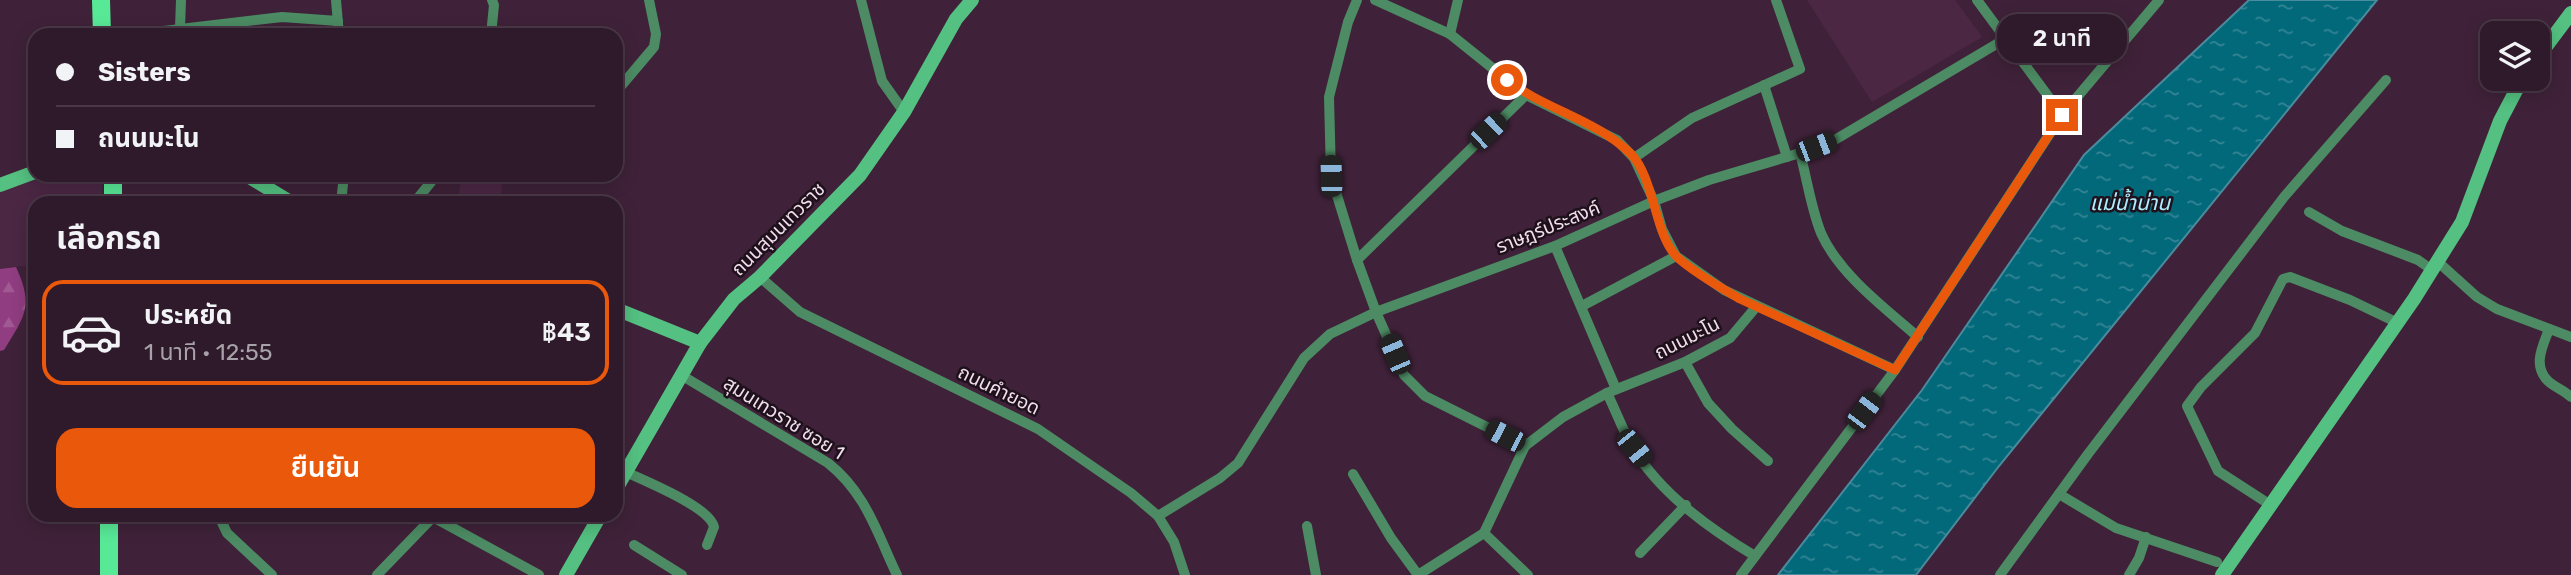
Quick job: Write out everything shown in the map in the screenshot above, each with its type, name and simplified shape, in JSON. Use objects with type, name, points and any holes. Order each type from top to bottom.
[{"type":"main road","points":[[101,0],[102,28]]},
{"type":"main road","points":[[109,522],[109,575]]},
{"type":"street","points":[[181,0],[180,28],[282,17],[338,21]]},
{"type":"street","points":[[336,0],[338,28]]},
{"type":"street","points":[[492,0],[492,28]]},
{"type":"street","points":[[623,84],[654,47],[656,34],[649,0]]},
{"type":"street","points":[[861,0],[882,80],[904,112]]},
{"type":"street","name":"ถนนสุมนเทวราช","points":[[623,477],[700,343],[734,299],[760,277],[860,175],[904,112],[957,19],[972,0]]},
{"type":"street","points":[[1357,0],[1348,22],[1329,97],[1331,176],[1376,312],[1404,375],[1413,386],[1425,396],[1525,446]]},
{"type":"street","points":[[1375,0],[1450,34],[1526,95],[1617,141],[1634,158],[1654,201],[1662,229],[1676,256],[1724,290],[1756,307],[1895,370]]},
{"type":"street","points":[[1450,34],[1458,0]]},
{"type":"street","points":[[1634,158],[1692,118],[1800,69],[1776,0]]},
{"type":"street","points":[[1977,0],[2062,115]]},
{"type":"street","points":[[1741,575],[1895,370],[2062,115],[2159,0]]},
{"type":"street","points":[[2550,41],[2571,13]]},
{"type":"street","name":"ราษฎร์ประสงค์","points":[[1158,516],[1220,478],[1238,463],[1304,358],[1330,334],[1376,312],[1555,246],[1654,201],[1709,180],[1833,141],[2006,39]]},
{"type":"street","points":[[2000,575],[2284,197],[2386,80]]},
{"type":"street","points":[[1764,85],[1787,157]]},
{"type":"street","points":[[2059,494],[2116,528],[2146,537],[2220,568],[2272,506],[2398,323],[2462,222],[2500,121],[2516,91]]},
{"type":"street","points":[[1357,260],[1526,95]]},
{"type":"street","points":[[1800,153],[1822,235],[1847,271],[1877,302],[1918,337]]},
{"type":"street","points":[[0,185],[28,175]]},
{"type":"street","points":[[258,182],[280,196]]},
{"type":"street","points":[[420,196],[431,182]]},
{"type":"street","points":[[2309,212],[2342,231],[2435,265],[2497,309],[2571,337]]},
{"type":"street","points":[[1555,246],[1582,306],[1634,448],[1660,482],[1715,532],[1755,556]]},
{"type":"street","points":[[1582,306],[1676,256]]},
{"type":"street","name":"ถนนคำยอด","points":[[760,277],[800,312],[1038,429],[1131,493],[1158,516],[1174,542],[1185,575]]},
{"type":"street","points":[[2272,506],[2218,471],[2187,406],[2201,387],[2255,333],[2283,279],[2290,277],[2350,300],[2398,323]]},
{"type":"street","name":"ถนนมะโน","points":[[1484,533],[1525,446],[1563,417],[1612,391],[1685,362],[1730,338],[1756,307]]},
{"type":"street","points":[[623,312],[700,343]]},
{"type":"street","points":[[2549,329],[2538,358],[2540,369],[2548,381],[2571,397]]},
{"type":"street","points":[[1685,362],[1708,404],[1768,461]]},
{"type":"street","name":"สุมนเทวราช ซอย 1","points":[[681,375],[828,463],[847,478],[861,498],[897,575]]},
{"type":"street","points":[[626,472],[709,516],[714,527],[707,545]]},
{"type":"street","points":[[1353,474],[1391,538],[1418,575],[1484,533],[1528,575]]},
{"type":"street","points":[[1640,553],[1686,505]]},
{"type":"street","points":[[222,522],[227,533],[272,575]]},
{"type":"street","points":[[377,575],[426,522]]},
{"type":"street","points":[[443,522],[539,575]]},
{"type":"street","points":[[566,575],[596,522]]},
{"type":"street","points":[[1307,526],[1316,575]]},
{"type":"street","points":[[2129,575],[2139,558],[2146,537]]},
{"type":"street","points":[[634,545],[682,575]]},
{"type":"shaded area","points":[[1807,0],[1955,0],[1982,37],[1872,102]]},
{"type":"shaded area","points":[[28,178],[28,182],[102,182],[103,196],[28,196],[28,265],[0,269],[0,187]]},
{"type":"shaded area","points":[[460,182],[502,182],[501,196],[459,196]]},
{"type":"green space","points":[[16,267],[25,292],[25,310],[4,350],[0,351],[0,269]]},
{"type":"water","name":"แม่น้ำน่าน","points":[[2249,0],[2377,0],[1999,466],[1916,575],[1778,575],[1922,390],[2084,155]]},
{"type":"route","points":[[1507,80],[1526,95],[1617,141],[1634,158],[1654,201],[1662,229],[1676,256],[1740,299],[1895,370],[2062,115]]}]
